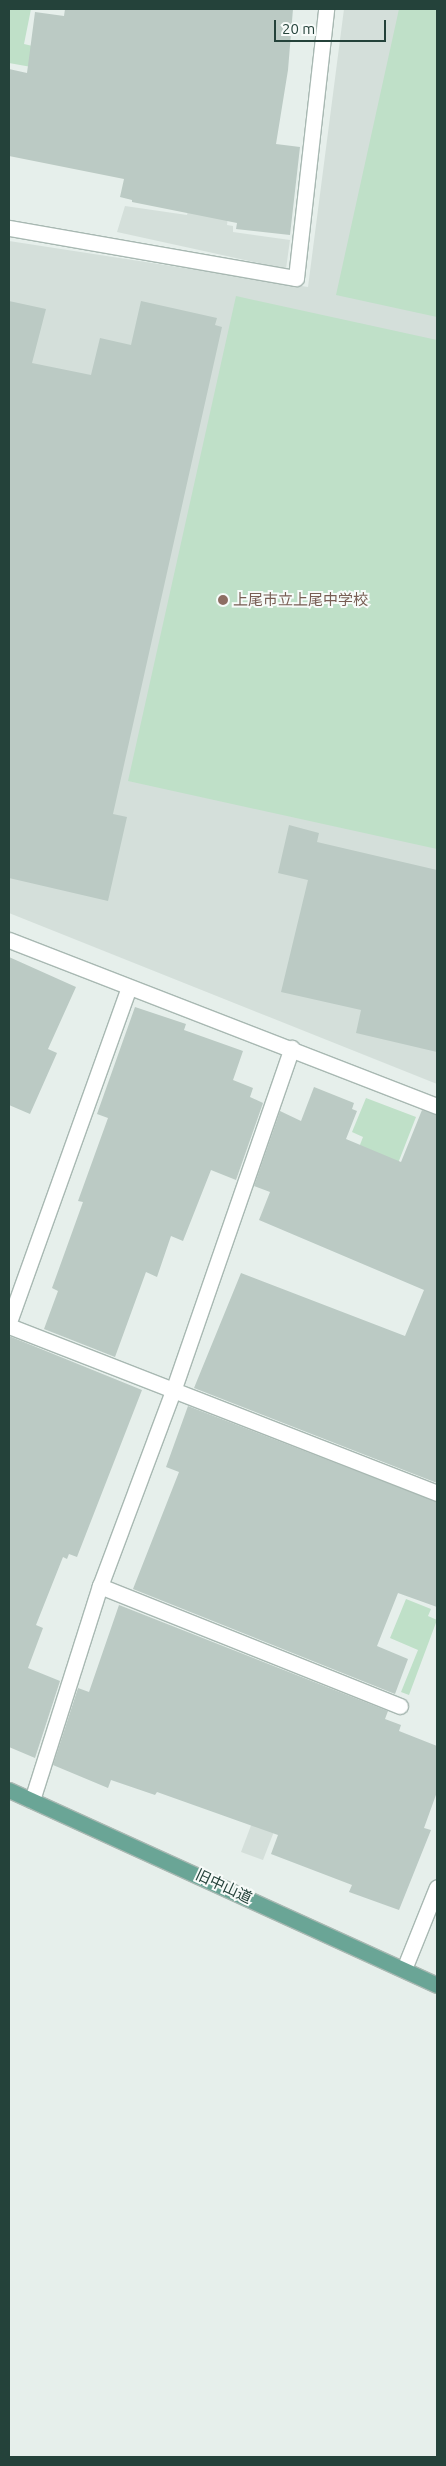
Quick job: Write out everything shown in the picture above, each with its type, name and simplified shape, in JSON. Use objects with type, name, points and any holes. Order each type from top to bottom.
[{"type":"main road","name":"旧中山道","points":[[9,1790],[437,1985]]},
{"type":"street","points":[[9,228],[296,278],[326,9]]},
{"type":"street","points":[[9,940],[128,989],[292,1048],[437,1106]]},
{"type":"street","points":[[9,1322],[128,989]]},
{"type":"street","points":[[32,1800],[100,1586],[174,1388],[292,1048]]},
{"type":"street","points":[[9,1326],[174,1388],[437,1493]]},
{"type":"street","points":[[100,1586],[400,1706]]},
{"type":"street","points":[[404,1969],[437,1887]]},
{"type":"shaded area","name":"上尾市立上尾中学校","points":[[344,9],[437,9],[437,1084],[9,913],[9,241],[308,287]]},
{"type":"shaded area","points":[[231,189],[227,225],[233,226],[233,232],[290,240],[286,269],[117,232],[125,206],[187,215],[189,206]]},
{"type":"shaded area","points":[[286,1733],[294,1780],[263,1860],[241,1852]]},
{"type":"green space","points":[[9,9],[31,9],[24,44],[41,48],[37,68],[9,63]]},
{"type":"green space","points":[[399,9],[437,9],[437,317],[336,295]]},
{"type":"green space","points":[[236,296],[437,340],[437,849],[128,781]]},
{"type":"green space","points":[[366,1098],[416,1117],[383,1202],[351,1168],[363,1137],[352,1132]]},
{"type":"green space","points":[[406,1599],[431,1609],[428,1616],[437,1620],[409,1695],[401,1692],[418,1650],[390,1638]]},
{"type":"building","points":[[65,9],[293,9],[288,70],[276,144],[300,147],[290,235],[236,229],[237,223],[132,202],[132,200],[120,197],[124,179],[9,156],[9,69],[27,73],[35,12],[64,16]]},
{"type":"building","points":[[9,301],[46,309],[32,363],[91,375],[100,338],[131,345],[141,301],[217,318],[215,325],[222,327],[113,814],[127,817],[108,901],[9,878]]},
{"type":"building","points":[[289,825],[319,833],[317,842],[437,870],[437,1052],[356,1033],[361,1010],[281,992],[308,880],[278,873]]},
{"type":"building","points":[[9,957],[76,987],[48,1049],[57,1053],[30,1114],[9,1105]]},
{"type":"building","points":[[135,1007],[186,1024],[184,1030],[243,1051],[233,1080],[253,1088],[250,1097],[263,1103],[236,1180],[211,1170],[183,1241],[171,1236],[157,1277],[146,1272],[115,1357],[44,1329],[58,1291],[52,1288],[83,1202],[78,1201],[108,1118],[97,1114]]},
{"type":"building","points":[[314,1087],[354,1103],[352,1109],[357,1111],[346,1139],[401,1162],[422,1110],[437,1115],[437,1483],[194,1388],[241,1273],[405,1336],[424,1290],[259,1220],[270,1192],[254,1186],[280,1111],[301,1121]]},
{"type":"building","points":[[9,1336],[142,1390],[77,1557],[69,1554],[67,1559],[63,1557],[36,1625],[43,1628],[28,1668],[60,1681],[35,1758],[9,1747]]},
{"type":"building","points":[[188,1406],[437,1502],[437,1607],[398,1593],[377,1646],[408,1659],[395,1694],[133,1589],[179,1472],[166,1467]]},
{"type":"building","points":[[119,1605],[388,1711],[385,1719],[401,1725],[399,1731],[437,1746],[437,1792],[424,1828],[431,1830],[399,1910],[349,1892],[352,1885],[271,1854],[278,1835],[157,1792],[155,1795],[111,1780],[108,1788],[53,1765],[78,1688],[89,1692]]},
{"type":"place","name":"上尾市立上尾中学校","points":[[223,600]]}]
